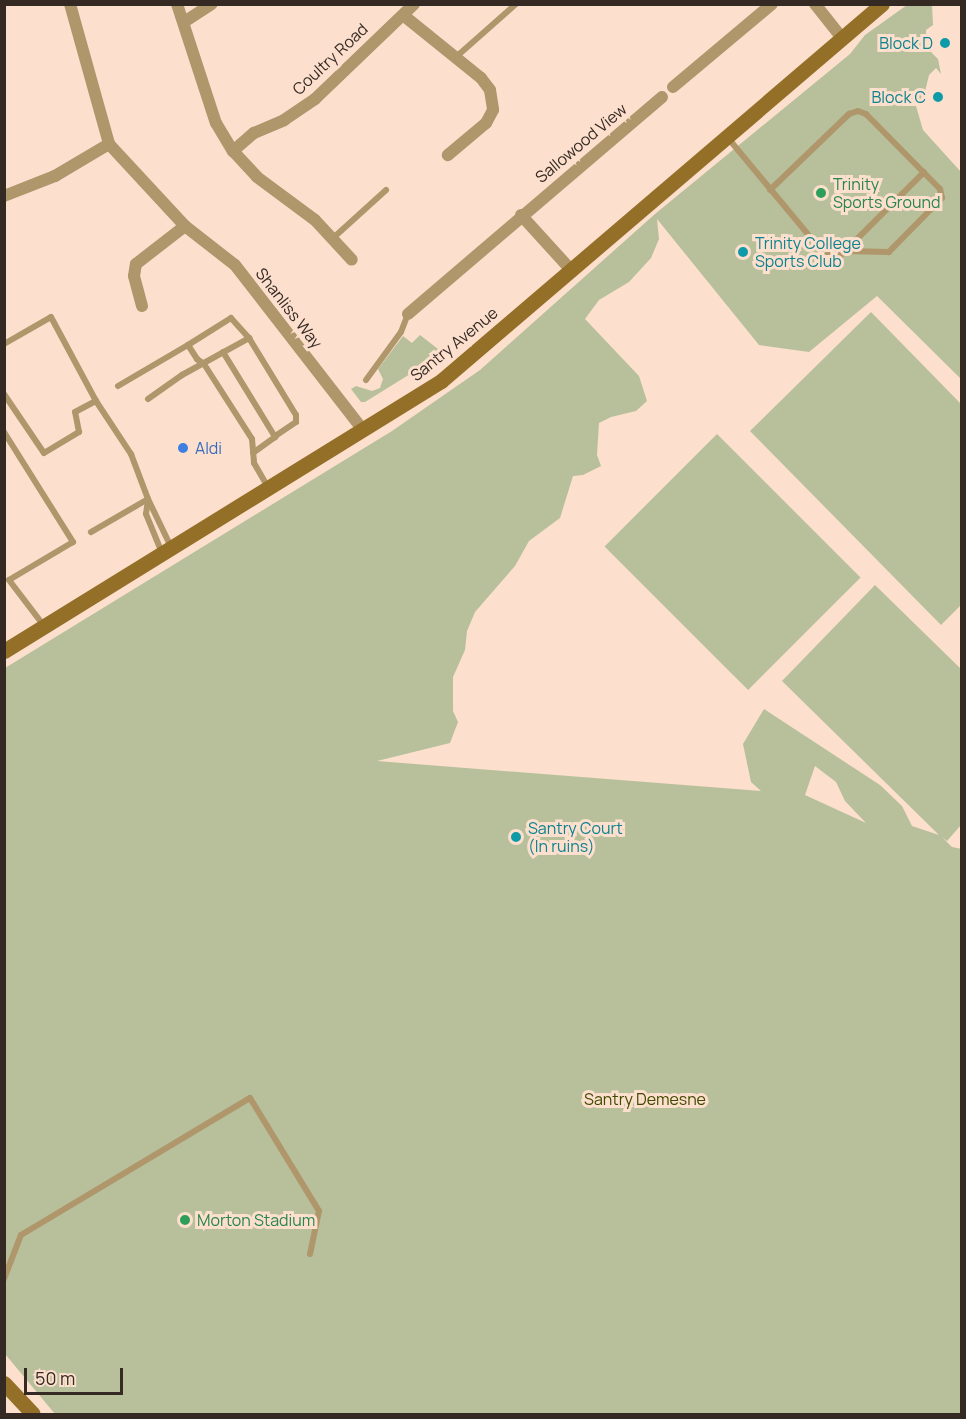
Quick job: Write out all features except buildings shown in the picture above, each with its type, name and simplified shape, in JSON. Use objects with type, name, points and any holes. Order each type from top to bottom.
[{"type":"main road","name":"Santry Avenue","points":[[4,651],[268,488],[360,425],[441,381],[882,4]]},
{"type":"main road","points":[[4,1383],[33,1414]]},
{"type":"street","name":"Shanliss Way","points":[[70,4],[109,144],[185,226],[235,266],[360,425]]},
{"type":"street","points":[[177,4],[216,123],[234,151],[257,177],[315,220],[352,260]]},
{"type":"street","points":[[184,22],[212,4]]},
{"type":"street","name":"Coultry Road","points":[[234,151],[255,133],[284,120],[315,99],[414,4]]},
{"type":"street","points":[[673,87],[772,4]]},
{"type":"street","points":[[815,4],[842,38]]},
{"type":"street","points":[[404,15],[490,90],[493,110],[486,123],[448,154]]},
{"type":"street","name":"Sallowood View","points":[[408,314],[521,215],[662,97]]},
{"type":"street","points":[[4,196],[55,176],[109,144]]},
{"type":"street","points":[[521,215],[570,270]]},
{"type":"street","points":[[142,306],[134,276],[136,264],[185,226]]},
{"type":"lane","points":[[456,58],[516,4]]},
{"type":"lane","points":[[770,190],[849,114],[858,111],[870,118],[940,189],[942,198],[908,233],[884,253],[845,251]]},
{"type":"lane","points":[[728,138],[820,248],[837,259],[924,172]]},
{"type":"lane","points":[[332,239],[386,190]]},
{"type":"lane","points":[[366,380],[401,332],[408,314]]},
{"type":"lane","points":[[4,344],[51,317],[96,401],[131,454],[167,550]]},
{"type":"lane","points":[[118,386],[231,318],[249,338],[296,415],[296,422],[253,453]]},
{"type":"lane","points":[[148,399],[182,375],[249,338]]},
{"type":"lane","points":[[188,345],[197,359],[204,364],[252,439],[254,463],[268,488]]},
{"type":"lane","points":[[223,352],[275,436]]},
{"type":"lane","points":[[4,394],[44,453],[79,432],[75,412],[96,401]]},
{"type":"lane","points":[[4,432],[73,542],[9,580],[44,626]]},
{"type":"lane","points":[[91,532],[148,499]]},
{"type":"lane","points":[[148,499],[146,514],[167,550]]},
{"type":"lane","points":[[4,1279],[21,1235],[250,1098],[319,1211],[310,1254]]},
{"type":"green space","name":"Santry Demesne","points":[[907,5],[932,5],[933,25],[926,30],[926,47],[938,59],[941,74],[936,68],[929,75],[923,100],[917,99],[916,106],[923,130],[961,172],[961,379],[877,296],[809,352],[759,345],[657,219],[659,239],[651,258],[629,282],[599,300],[585,319],[639,376],[647,401],[636,411],[611,417],[599,423],[597,455],[601,466],[583,475],[573,476],[560,518],[529,541],[515,566],[475,612],[467,631],[465,650],[453,677],[453,711],[458,722],[450,743],[377,761],[761,791],[751,782],[743,744],[764,709],[880,785],[902,806],[912,826],[939,835],[782,681],[875,585],[961,669],[961,825],[947,841],[942,837],[952,847],[962,849],[961,1414],[55,1414],[5,1354],[5,668],[392,431],[480,370],[655,214],[850,54],[865,35]],"holes":[[[815,766],[836,782],[845,801],[866,823],[805,795]]]},
{"type":"green space","points":[[871,312],[961,404],[961,605],[941,625],[750,431]]},
{"type":"green space","points":[[420,335],[438,349],[422,363],[423,366],[365,402],[361,402],[351,389],[356,386],[372,391],[380,388],[383,379],[378,369],[403,336],[412,343]]},
{"type":"green space","points":[[717,434],[861,578],[748,690],[605,546]]},
{"type":"place","name":"Block D","points":[[945,43]]},
{"type":"place","name":"Block C","points":[[938,97]]},
{"type":"place","name":"Trinity Sports Ground","points":[[821,193]]},
{"type":"place","name":"Trinity College Sports Club","points":[[743,252]]},
{"type":"place","name":"Aldi","points":[[183,448]]},
{"type":"place","name":"Santry Court (In ruins)","points":[[516,837]]},
{"type":"place","name":"Morton Stadium","points":[[185,1220]]}]
